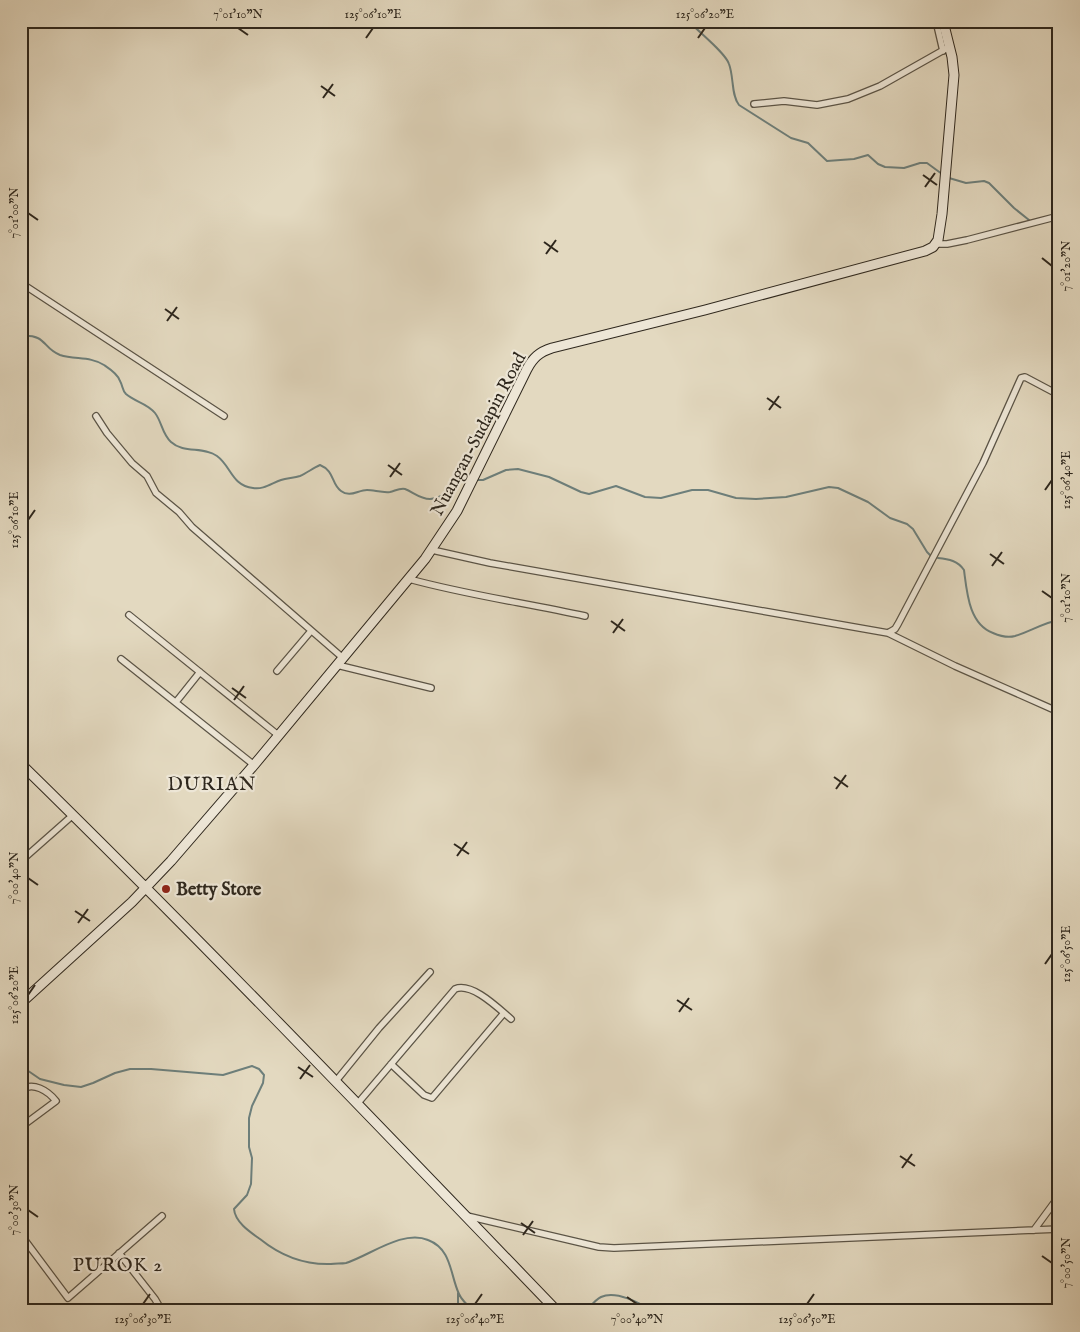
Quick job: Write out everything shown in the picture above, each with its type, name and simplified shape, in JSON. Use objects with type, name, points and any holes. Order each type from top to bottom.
[{"type":"street","points":[[936,21],[953,66],[953,90],[942,222],[940,236],[936,244],[967,240],[1059,216]]},
{"type":"street","points":[[943,21],[946,49]]},
{"type":"street","points":[[754,104],[784,101],[817,105],[848,99],[880,86],[946,49]]},
{"type":"street","name":"Nuangan-Sudapin Road","points":[[21,1003],[147,888],[254,765],[409,579],[432,550],[457,511],[527,369],[542,351],[674,319],[881,263],[925,251],[936,244]]},
{"type":"street","points":[[21,283],[224,416]]},
{"type":"street","points":[[888,633],[895,629],[931,564],[983,464],[1021,378],[1031,379],[1059,395]]},
{"type":"street","points":[[96,416],[107,433],[132,463],[147,476],[156,493],[311,631],[340,661],[430,688]]},
{"type":"street","points":[[432,550],[490,563],[888,633],[955,666],[1059,712]]},
{"type":"street","points":[[409,579],[477,596],[585,616]]},
{"type":"street","points":[[129,615],[278,736]]},
{"type":"street","points":[[277,672],[311,631]]},
{"type":"street","points":[[121,659],[254,765]]},
{"type":"street","points":[[176,702],[200,672]]},
{"type":"street","points":[[21,764],[147,888],[358,1103],[557,1311]]},
{"type":"street","points":[[21,861],[73,815]]},
{"type":"street","points":[[336,1081],[374,1034],[430,972]]},
{"type":"street","points":[[358,1103],[455,988],[465,987],[473,990],[511,1019]]},
{"type":"street","points":[[390,1064],[427,1098],[432,1098],[504,1013]]},
{"type":"street","points":[[21,1090],[27,1086],[34,1086],[50,1094],[56,1101],[21,1127]]},
{"type":"street","points":[[1034,1230],[1059,1196]]},
{"type":"street","points":[[465,1215],[599,1247],[614,1248],[1059,1229]]},
{"type":"street","points":[[21,1234],[68,1298],[162,1216]]},
{"type":"street","points":[[119,1253],[155,1298],[162,1311]]},
{"type":"waterway","points":[[689,21],[727,59],[731,69],[736,101],[739,105],[791,138],[808,143],[827,161],[854,159],[868,155],[878,164],[885,167],[904,168],[927,163],[942,174]]},
{"type":"waterway","points":[[949,178],[966,183],[984,181],[989,183],[1029,220]]},
{"type":"waterway","points":[[21,336],[36,337],[60,355],[99,362],[118,376],[126,394],[155,413],[171,442],[182,448],[212,453],[222,460],[240,484],[246,486],[264,487],[281,480],[300,476],[320,465],[331,474],[338,488],[344,493],[351,494],[364,490],[390,492],[405,489],[423,498],[430,499],[441,496],[457,482],[468,478]]},
{"type":"waterway","points":[[476,480],[483,480],[506,470],[518,469],[549,477],[589,494],[616,486],[645,497],[661,498],[692,490],[708,490],[736,498],[756,499],[786,497],[829,487],[838,488],[868,502],[890,518],[907,524],[913,529],[931,556]]},
{"type":"waterway","points":[[938,558],[953,561],[964,570],[971,607],[979,623],[985,629],[993,633],[1012,637],[1059,620]]},
{"type":"waterway","points":[[21,1066],[40,1079],[81,1087],[130,1069],[223,1075],[252,1066],[259,1069],[264,1075],[263,1083],[252,1106],[249,1118],[249,1147],[252,1158],[251,1184],[247,1195],[234,1209],[240,1222],[268,1245],[285,1255],[302,1261],[321,1264],[346,1263],[386,1245],[408,1238],[428,1240],[436,1244],[446,1256],[460,1297],[474,1311]]},
{"type":"waterway","points":[[458,1293],[458,1311]]},
{"type":"waterway","points":[[586,1311],[595,1301],[607,1295],[621,1296],[635,1301],[652,1311]]},
{"type":"place","name":"Betty Store","points":[[166,889]]},
{"type":"district","name":"DURIAN","points":[[212,783]]},
{"type":"district","name":"PUROK 2","points":[[118,1264]]}]
